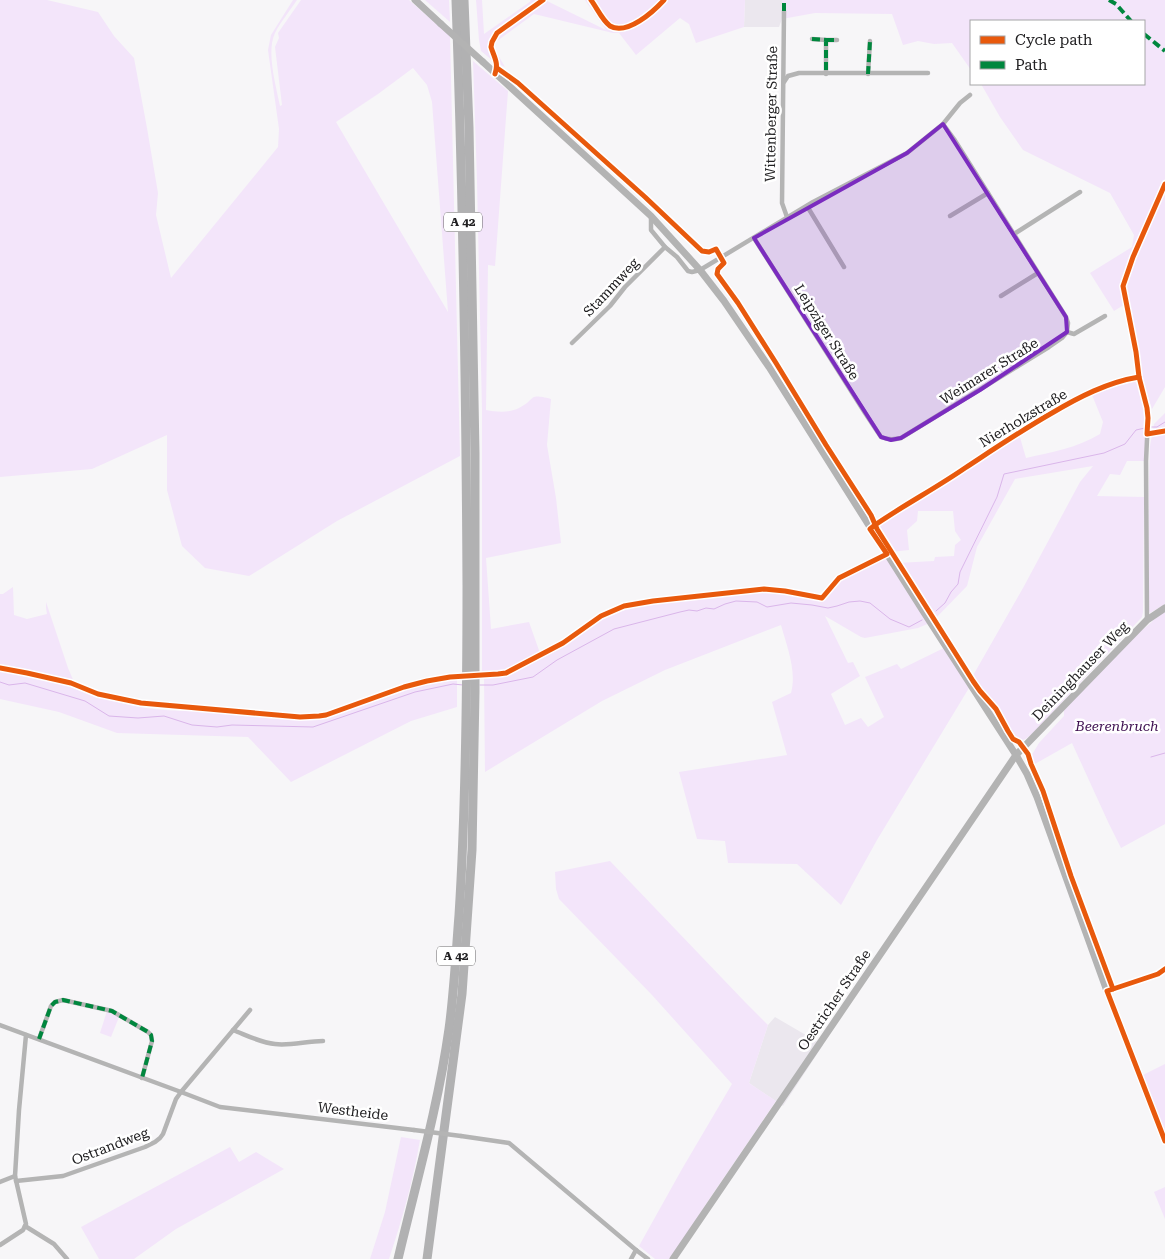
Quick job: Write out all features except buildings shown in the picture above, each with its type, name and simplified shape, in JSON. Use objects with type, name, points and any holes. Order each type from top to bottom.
[{"type":"highway","name":"A 42","points":[[456,0],[463,221],[471,672]]},
{"type":"highway","name":"A 42","points":[[422,1259],[440,1165],[463,984],[472,850],[471,672],[475,453],[472,233],[464,0]]},
{"type":"highway","name":"A 42","points":[[398,1259],[444,1063],[454,990],[471,692]]},
{"type":"highway","points":[[427,1259],[440,1165]]},
{"type":"highway","points":[[394,1259],[409,1215]]},
{"type":"main road","points":[[416,0],[651,216],[700,270],[730,309],[769,367],[1027,774],[1037,796],[1106,991],[1165,1141]]},
{"type":"main road","name":"Deininghauser Weg","points":[[1016,755],[1147,620],[1165,608]]},
{"type":"main road","name":"Oestricher Straße","points":[[672,1259],[1016,755]]},
{"type":"street","name":"Wittenberger Straße","points":[[784,11],[782,203],[788,217]]},
{"type":"street","points":[[812,39],[837,40]]},
{"type":"street","points":[[826,40],[826,74]]},
{"type":"street","points":[[868,74],[870,41]]},
{"type":"street","points":[[783,83],[788,76],[793,74],[928,73]]},
{"type":"street","points":[[651,216],[651,230],[666,247],[688,271],[700,270],[807,206],[907,153],[943,124],[960,103],[970,95]]},
{"type":"street","points":[[943,124],[1066,317],[1068,323],[1067,332]]},
{"type":"street","points":[[1014,234],[1080,192]]},
{"type":"street","points":[[950,216],[988,193]]},
{"type":"street","points":[[807,206],[844,267]]},
{"type":"street","name":"Leipziger Straße","points":[[754,238],[881,437]]},
{"type":"street","name":"Stammweg","points":[[572,343],[666,247]]},
{"type":"street","points":[[1001,296],[1038,273]]},
{"type":"street","points":[[1126,303],[1148,422],[1146,461],[1147,620]]},
{"type":"street","name":"Weimarer Straße","points":[[881,437],[891,440],[901,438],[1049,347],[1067,332],[1074,334],[1105,316]]},
{"type":"street","name":"Nierholzstraße","points":[[977,459],[1018,432],[1082,396],[1118,382],[1139,377]]},
{"type":"street","points":[[1106,991],[1153,976],[1165,969]]},
{"type":"street","points":[[39,1040],[52,1006],[57,1001],[63,1000],[112,1010],[151,1035],[152,1041],[142,1078]]},
{"type":"street","name":"Ostrandweg","points":[[0,1182],[63,1176],[156,1142],[163,1134],[176,1099],[250,1010]]},
{"type":"street","name":"Westheide","points":[[0,1025],[220,1107],[509,1143],[648,1259]]},
{"type":"street","points":[[233,1030],[281,1045],[323,1041]]},
{"type":"street","points":[[25,1226],[16,1179],[18,1110],[26,1035]]},
{"type":"street","points":[[0,1244],[25,1226]]},
{"type":"street","points":[[25,1226],[54,1244],[67,1259]]},
{"type":"street","points":[[631,1259],[636,1250]]},
{"type":"highlighted area","points":[[943,124],[1066,317],[1067,332],[980,390],[901,438],[891,440],[881,437],[754,238],[907,153]]},
{"type":"shaded area","points":[[745,0],[782,0],[782,19],[779,27],[744,27]]},
{"type":"shaded area","points":[[775,1017],[823,1045],[783,1106],[749,1083],[768,1025]]},
{"type":"green space","points":[[0,0],[47,0],[98,12],[114,36],[134,58],[158,193],[156,215],[171,278],[278,147],[279,129],[268,50],[271,35],[293,0],[297,0],[277,29],[272,41],[273,69],[280,106],[282,105],[275,47],[279,38],[278,33],[301,0],[409,0],[450,36],[460,456],[337,521],[249,576],[205,568],[182,546],[167,490],[167,435],[92,469],[0,477]],"holes":[[[413,68],[427,85],[432,102],[448,312],[336,122]]]},
{"type":"green space","points":[[425,0],[449,0],[450,22]]},
{"type":"green space","points":[[476,0],[482,0],[484,34],[530,0],[545,0],[606,30],[585,0],[745,0],[744,27],[696,43],[689,24],[680,18],[636,55],[619,33],[534,14],[497,41],[494,48],[505,67],[493,61],[481,51]]},
{"type":"green space","points":[[782,0],[1165,0],[1165,387],[1152,409],[1142,378],[1127,303],[1114,311],[1090,273],[1132,247],[1134,235],[1110,193],[1023,150],[1000,117],[982,85],[1145,85],[1145,20],[970,20],[970,69],[952,43],[934,44],[918,41],[903,45],[892,14],[815,13],[782,19]]},
{"type":"green space","points":[[473,61],[508,91],[495,266],[488,265],[486,410],[511,411],[525,405],[535,397],[551,399],[547,445],[561,543],[486,558],[491,629],[529,622],[541,656],[568,643],[605,617],[636,606],[656,602],[769,591],[815,600],[825,599],[838,582],[848,574],[892,555],[897,563],[934,561],[935,557],[954,556],[955,545],[961,540],[955,531],[953,511],[918,511],[917,521],[907,530],[909,550],[891,552],[877,530],[881,523],[1019,434],[1026,458],[1073,446],[1100,434],[1103,422],[1092,395],[1133,380],[1138,385],[1143,401],[1145,418],[1145,461],[1127,461],[1120,475],[1110,474],[1097,496],[1144,497],[1142,617],[1034,732],[1023,740],[1015,739],[996,717],[972,683],[877,840],[841,905],[797,864],[728,863],[725,841],[697,839],[679,772],[787,755],[772,702],[791,693],[793,685],[791,659],[781,625],[665,670],[602,701],[485,772],[484,677],[482,672],[482,410]],"holes":[[[1093,466],[1080,482],[971,679],[948,646],[901,669],[897,664],[865,677],[884,717],[868,727],[861,718],[845,725],[831,694],[860,676],[853,662],[848,663],[825,616],[865,638],[918,628],[932,622],[967,586],[977,547],[1015,479]]]},
{"type":"green space","points":[[1165,413],[1165,604],[1150,613],[1148,609],[1150,446],[1154,424]]},
{"type":"green space","points":[[13,587],[14,615],[27,619],[47,614],[46,602],[74,682],[0,667],[0,594]]},
{"type":"green space","name":"Beerenbruch","points":[[1165,606],[1165,824],[1121,848],[1072,743],[1033,765],[1030,758],[1039,743],[1064,716],[1064,710],[1132,638],[1152,622],[1157,611]]},
{"type":"green space","points":[[0,669],[53,682],[122,703],[148,708],[197,711],[235,709],[305,715],[326,713],[405,684],[449,675],[457,678],[457,707],[411,721],[291,782],[248,737],[117,733],[59,712],[0,699]]},
{"type":"green space","points":[[610,861],[768,1025],[749,1083],[776,1101],[669,1259],[655,1259],[639,1246],[732,1084],[652,995],[559,899],[556,889],[555,872]]},
{"type":"green space","points":[[107,1011],[119,1017],[111,1037],[100,1033]]},
{"type":"green space","points":[[1165,1064],[1165,1142],[1137,1078]]},
{"type":"green space","points":[[401,1137],[420,1140],[411,1185],[389,1259],[370,1259],[385,1212]]},
{"type":"green space","points":[[230,1147],[239,1162],[256,1152],[284,1169],[176,1229],[134,1259],[99,1259],[81,1227]]},
{"type":"green space","points":[[1165,1187],[1165,1219],[1154,1192]]},
{"type":"waterway","points":[[1149,427],[1157,427],[1165,422]]},
{"type":"waterway","points":[[936,611],[945,603],[958,584],[960,572],[997,497],[1004,474],[1104,453],[1125,444],[1136,430],[1145,428]]},
{"type":"waterway","points":[[480,685],[493,685],[533,677],[557,660],[614,629],[689,610],[714,609],[736,601],[757,602],[767,607],[791,603],[828,608],[860,601],[870,603],[890,619],[909,627],[922,620]]},
{"type":"waterway","points":[[0,682],[9,685],[25,683],[85,701],[109,716],[138,718],[164,716],[192,725],[217,727],[232,725],[313,727],[415,692],[453,684],[463,685]]},
{"type":"waterway","points":[[1151,757],[1165,753]]},
{"type":"marked path","points":[[784,0],[784,11]]},
{"type":"marked path","points":[[1109,0],[1116,4],[1130,20]]},
{"type":"marked path","points":[[1145,35],[1165,51]]},
{"type":"marked path","points":[[812,39],[826,40],[826,74]]},
{"type":"marked path","points":[[826,40],[837,40]]},
{"type":"marked path","points":[[868,74],[870,41]]},
{"type":"marked path","points":[[39,1039],[51,1006],[55,1002],[63,1000],[112,1011],[151,1035],[152,1041],[142,1078]]},
{"type":"cycle path","points":[[495,74],[496,63],[491,47],[497,33],[543,0]]},
{"type":"cycle path","points":[[591,0],[607,23],[617,28],[624,28],[640,21],[664,0]]},
{"type":"cycle path","points":[[497,68],[518,83],[702,251],[709,252],[716,249],[724,263],[718,269],[717,274],[776,363],[871,515],[877,529],[973,681],[996,709],[1013,739],[1019,742],[1028,754],[1043,791],[1071,876],[1113,989]]},
{"type":"cycle path","points":[[1165,184],[1133,257],[1123,286],[1139,377],[1147,408],[1147,434],[1165,431]]},
{"type":"cycle path","points":[[0,668],[71,683],[98,694],[141,703],[300,717],[319,716],[427,681],[450,677],[506,673],[563,643],[601,616],[624,606],[764,589],[822,598],[839,578],[887,554],[870,529],[875,525],[1062,407],[1105,386],[1139,377]]},
{"type":"cycle path","points":[[1165,969],[1158,974],[1107,991],[1165,1141]]}]
